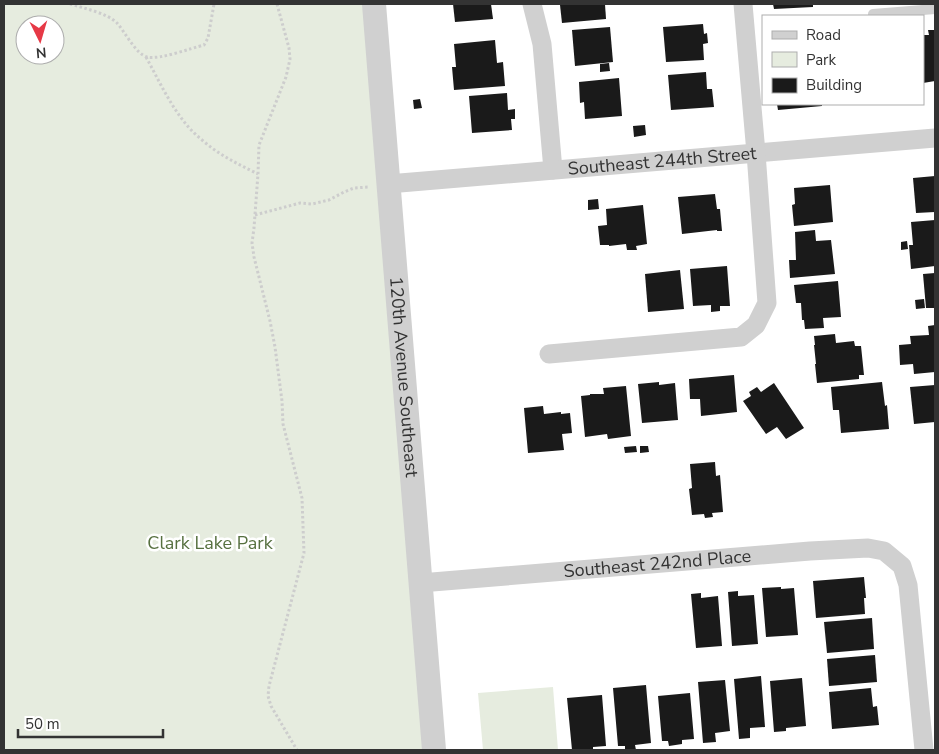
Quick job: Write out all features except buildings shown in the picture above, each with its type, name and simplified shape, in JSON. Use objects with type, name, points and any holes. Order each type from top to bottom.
[{"type":"street","name":"120th Avenue Southeast","points":[[374,4],[382,185],[434,750]]},
{"type":"street","points":[[532,4],[542,44],[553,170]]},
{"type":"street","points":[[549,354],[741,337],[756,325],[767,303],[743,4]]},
{"type":"street","name":"Southeast 244th Street","points":[[382,185],[935,138]]},
{"type":"street","name":"Southeast 242nd Place","points":[[420,583],[810,551],[868,548],[884,551],[902,566],[908,585],[924,750]]},
{"type":"lane","points":[[873,14],[935,9]]},
{"type":"path","points":[[70,4],[110,18],[116,22],[140,53],[146,57],[166,94],[189,128],[201,140],[228,159],[258,174]]},
{"type":"path","points":[[146,57],[157,57],[204,45],[208,38],[214,4]]},
{"type":"path","points":[[277,4],[289,48],[290,59],[286,77],[259,145],[252,243],[270,321],[282,401],[283,424],[302,498],[304,553],[268,696],[271,706],[297,750]]},
{"type":"path","points":[[255,215],[300,203],[312,204],[329,200],[354,188],[382,185]]},
{"type":"green space","name":"Clark Lake Park","points":[[4,4],[374,4],[434,750],[4,750]]},
{"type":"green space","points":[[553,687],[558,750],[483,750],[478,693]]}]
